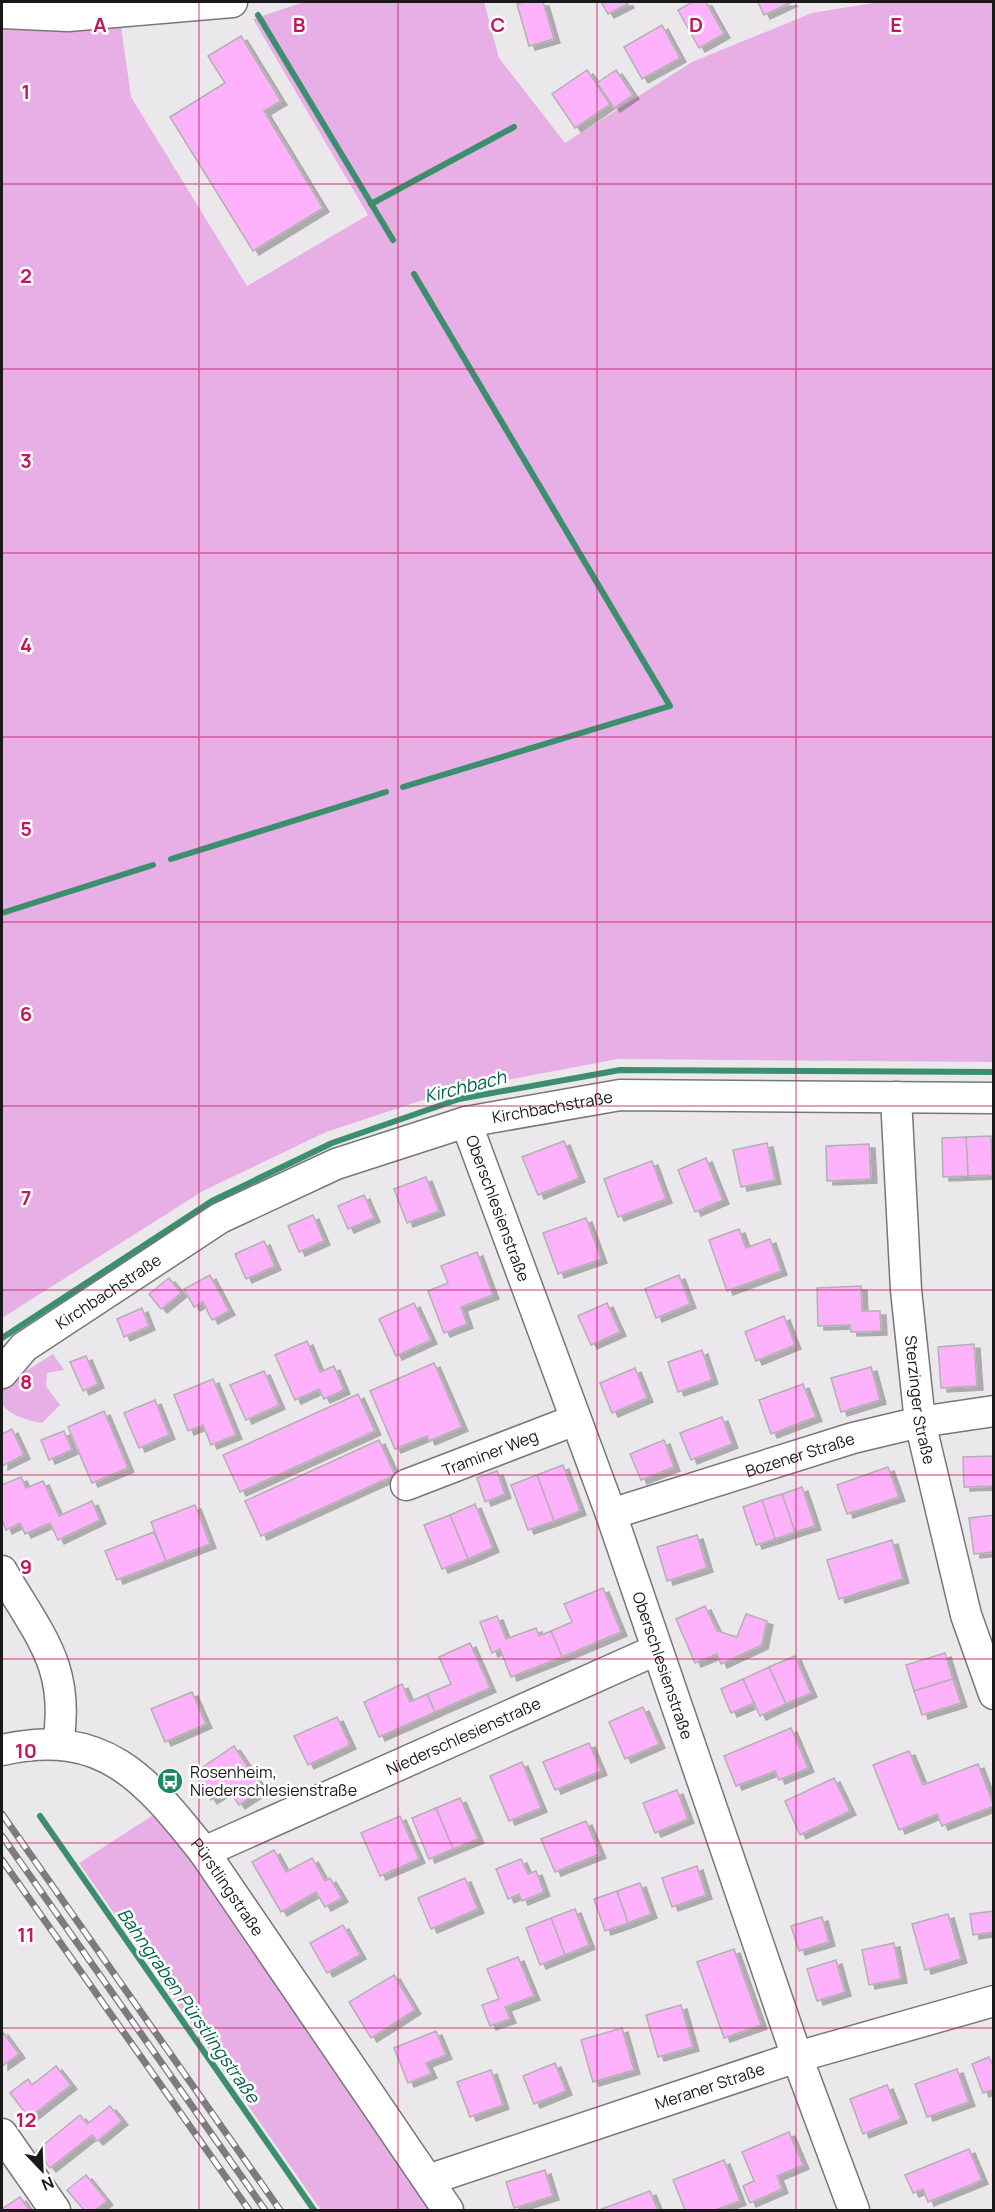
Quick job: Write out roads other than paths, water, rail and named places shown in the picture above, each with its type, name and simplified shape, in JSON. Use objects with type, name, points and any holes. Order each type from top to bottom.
[{"type":"street","points":[[2,13],[68,16],[232,2]]},
{"type":"street","name":"Kirchbachstraße","points":[[2,1373],[24,1347],[220,1218],[336,1164],[466,1122],[620,1095],[993,1098]]},
{"type":"street","name":"Sterzinger Straße","points":[[896,1097],[906,1290],[920,1422],[966,1615],[993,1695]]},
{"type":"street","name":"Oberschlesienstraße","points":[[466,1122],[611,1514],[797,2057],[854,2211]]},
{"type":"street","name":"Bozener Straße","points":[[611,1514],[853,1438],[920,1422],[993,1411]]},
{"type":"street","name":"Traminer Weg","points":[[406,1485],[575,1420]]},
{"type":"street","points":[[8,1584],[42,1634],[54,1662],[62,1696],[58,1744]]},
{"type":"street","name":"Niederschlesienstraße","points":[[204,1852],[656,1650]]},
{"type":"street","name":"Pürstlingstraße","points":[[2,1750],[25,1745],[58,1744],[92,1751],[117,1762],[143,1781],[164,1801],[204,1852],[448,2211]]},
{"type":"street","name":"Meraner Straße","points":[[428,2180],[797,2057],[993,2001]]},
{"type":"street","points":[[2,2134],[55,2211]]},
{"type":"waterway","points":[[258,15],[393,240]]},
{"type":"waterway","points":[[371,204],[514,127]]},
{"type":"waterway","points":[[403,787],[670,706],[414,274]]},
{"type":"waterway","points":[[171,859],[386,792]]},
{"type":"waterway","points":[[2,913],[153,865]]},
{"type":"waterway","name":"Kirchbach","points":[[2,1338],[212,1201],[332,1143],[459,1099],[620,1070],[994,1072]]},
{"type":"waterway","name":"Bahngraben Pürstlingstraße","points":[[40,1816],[314,2210]]},
{"type":"railway","points":[[2,1814],[280,2210]]},
{"type":"railway","points":[[2,1836],[265,2210]]},
{"type":"railway","points":[[2,1860],[249,2210]]},
{"type":"place","name":"Rosenheim, Niederschlesienstraße","points":[[170,1781]]}]
